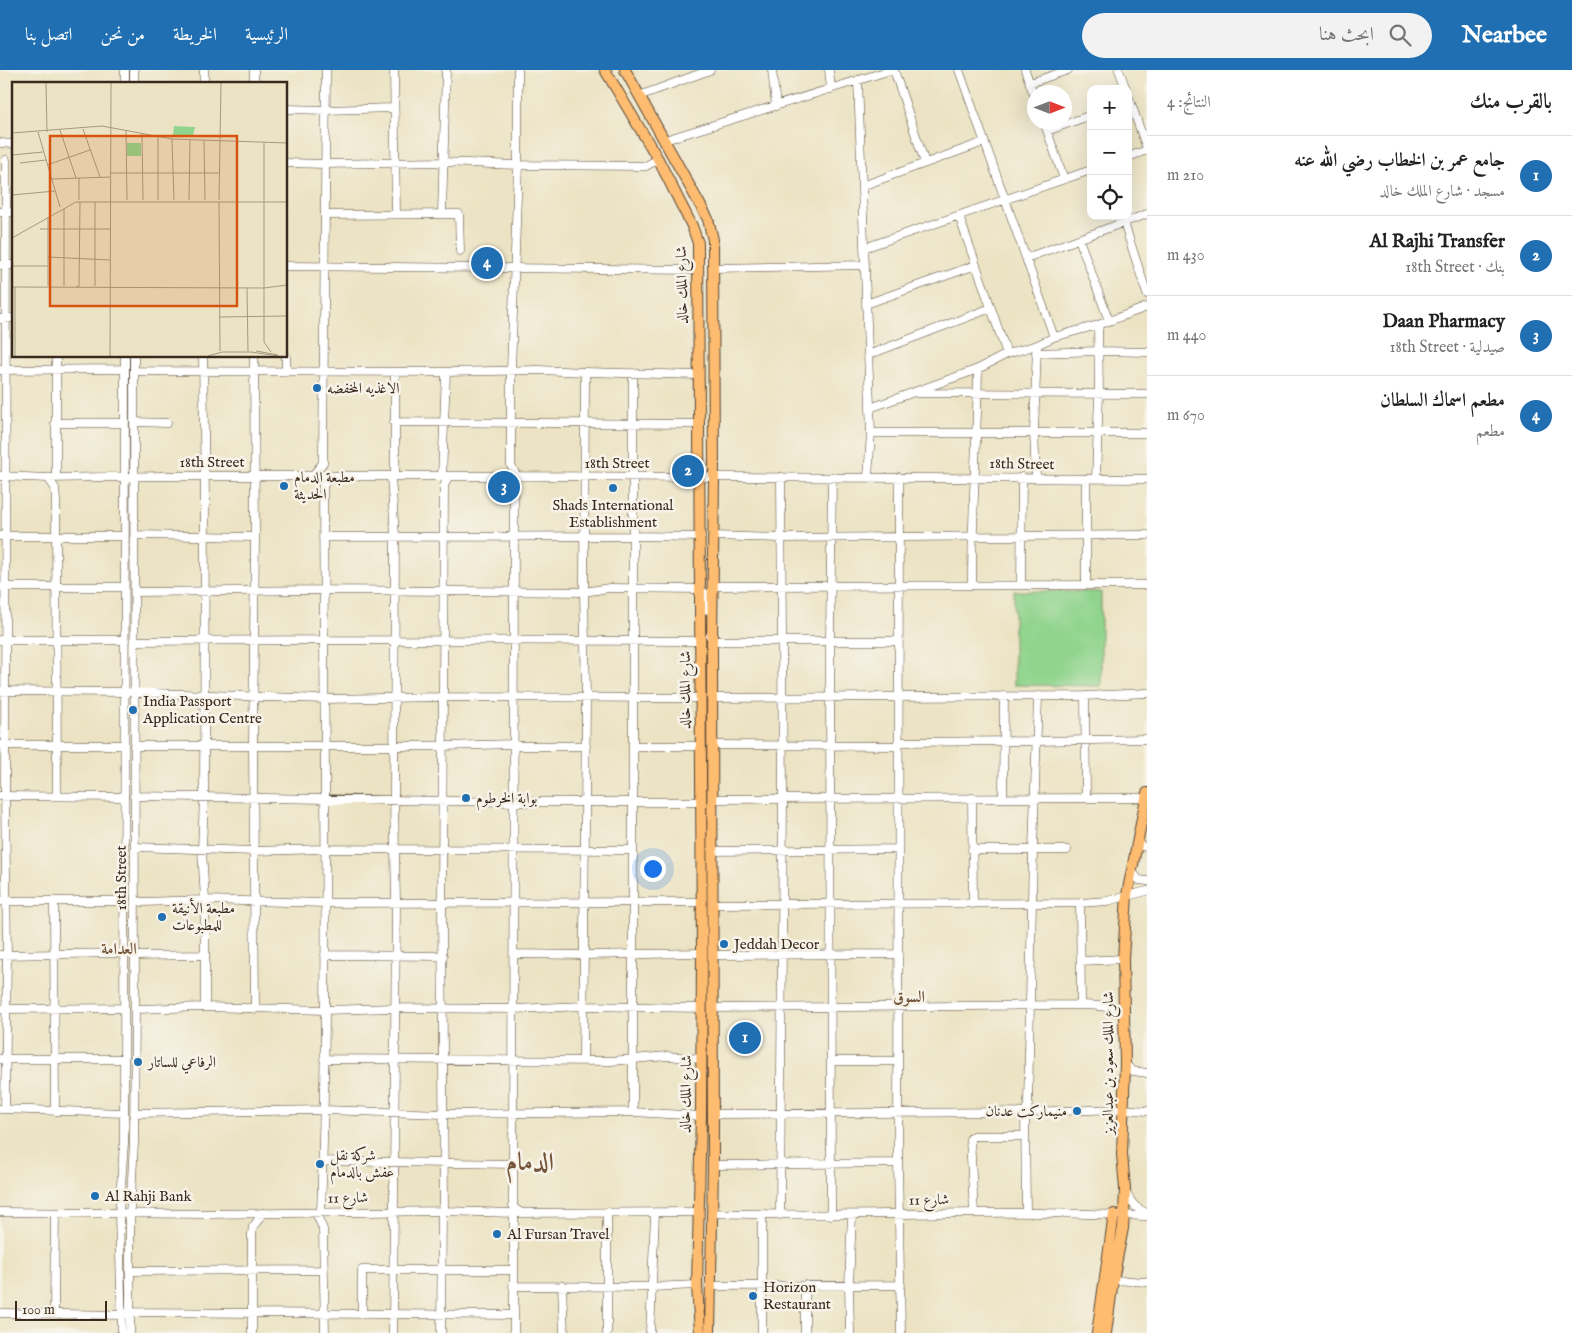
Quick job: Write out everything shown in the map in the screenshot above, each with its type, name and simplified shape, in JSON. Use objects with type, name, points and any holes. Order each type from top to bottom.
[{"type":"main road","name":"شارع الملك خالد","points":[[604,70],[658,159],[692,226],[698,243],[698,424],[701,537],[701,902],[713,1008],[710,1333]]},
{"type":"main road","name":"شارع الملك خالد","points":[[625,70],[708,219],[713,240],[713,904],[702,1008],[697,1285],[700,1333]]},
{"type":"main road","name":"شارع الملك سعود بن عبدالعزيز","points":[[1097,1333],[1125,1189],[1122,1154],[1125,1064],[1123,959],[1127,895],[1131,870],[1142,846],[1146,796]]},
{"type":"main road","points":[[698,1212],[712,1213]]},
{"type":"main road","name":"شارع الملك سعود بن عبدالعزيز","points":[[1106,1333],[1113,1280],[1124,1228],[1119,1215]]},
{"type":"street","points":[[312,476],[323,463],[326,70]]},
{"type":"street","points":[[394,70],[393,108],[396,214]]},
{"type":"street","points":[[442,214],[446,70]]},
{"type":"street","points":[[517,476],[512,466],[512,371],[516,267],[518,70]]},
{"type":"street","points":[[639,96],[696,72],[710,70]]},
{"type":"street","points":[[772,70],[776,106]]},
{"type":"street","points":[[829,70],[831,89]]},
{"type":"street","points":[[665,140],[892,70],[925,163]]},
{"type":"street","points":[[959,70],[1054,337]]},
{"type":"street","points":[[1026,70],[1030,83],[1068,70]]},
{"type":"street","points":[[1120,70],[1125,85]]},
{"type":"street","points":[[858,80],[871,433],[868,477]]},
{"type":"street","points":[[288,109],[393,108]]},
{"type":"street","points":[[1132,108],[1147,150],[1132,156]]},
{"type":"street","points":[[1072,120],[1087,116]]},
{"type":"street","points":[[1047,130],[1064,179]]},
{"type":"street","points":[[862,186],[984,142]]},
{"type":"street","points":[[288,163],[443,162],[518,165],[646,166],[658,159]]},
{"type":"street","points":[[7,160],[7,319],[3,370],[3,1109],[124,1113]]},
{"type":"street","points":[[864,248],[1087,171]]},
{"type":"street","points":[[325,215],[459,214],[460,251]]},
{"type":"street","points":[[1026,258],[1147,214]]},
{"type":"street","points":[[958,216],[1007,354]]},
{"type":"street","points":[[1124,223],[1147,294]]},
{"type":"street","points":[[1079,239],[1109,321]]},
{"type":"street","points":[[714,268],[865,265]]},
{"type":"street","points":[[866,304],[976,265]]},
{"type":"street","points":[[288,266],[698,270]]},
{"type":"street","points":[[868,355],[991,308]]},
{"type":"street","points":[[1036,349],[1054,337],[1098,325],[1147,308]]},
{"type":"street","points":[[1096,479],[1099,394],[1098,325]]},
{"type":"street","points":[[1036,349],[1034,394],[1036,478]]},
{"type":"street","points":[[870,408],[978,369],[1007,354],[1036,349],[1147,352]]},
{"type":"street","points":[[56,358],[56,478]]},
{"type":"street","points":[[4,476],[48,478],[134,477],[125,358]]},
{"type":"street","points":[[122,1333],[126,1314],[119,1213],[124,1113],[124,477],[134,358]]},
{"type":"street","points":[[203,358],[205,537],[202,850],[205,900],[205,1007]]},
{"type":"street","points":[[254,358],[253,744],[255,1009]]},
{"type":"street","points":[[286,358],[286,372]]},
{"type":"street","points":[[3,370],[125,369]]},
{"type":"street","points":[[972,585],[978,369]]},
{"type":"street","points":[[134,371],[446,372],[539,370],[698,375]]},
{"type":"street","points":[[393,1333],[396,902],[394,850],[395,535],[393,477],[395,372]]},
{"type":"street","points":[[441,1333],[445,1164],[443,1114],[442,850],[444,423],[446,372]]},
{"type":"street","points":[[584,372],[584,592],[586,640],[583,903],[584,1061]]},
{"type":"street","points":[[633,373],[633,1112]]},
{"type":"street","points":[[911,393],[1147,394]]},
{"type":"street","points":[[394,422],[698,424]]},
{"type":"street","points":[[55,423],[167,423]]},
{"type":"street","points":[[871,433],[1147,433]]},
{"type":"street","points":[[325,1333],[323,1229],[319,1213],[323,1161],[326,903],[324,849],[325,640],[323,485],[333,476]]},
{"type":"street","name":"18th Street","points":[[130,1333],[126,1314],[131,1271],[130,1214],[134,1113],[135,1009],[134,477],[517,476],[1147,479]]},
{"type":"street","points":[[502,477],[511,487],[514,496],[513,1205],[518,1213],[513,1270],[514,1333]]},
{"type":"street","points":[[780,1215],[779,1114],[783,799],[782,477]]},
{"type":"street","points":[[831,1215],[830,641],[832,477]]},
{"type":"street","points":[[898,477],[898,1163],[901,1333]]},
{"type":"street","points":[[1022,477],[1022,585]]},
{"type":"street","points":[[48,478],[54,488],[56,501],[57,796]]},
{"type":"street","points":[[1086,479],[1086,585]]},
{"type":"street","points":[[135,535],[255,537]]},
{"type":"street","points":[[713,536],[782,538],[1147,535]]},
{"type":"street","points":[[3,536],[124,536]]},
{"type":"street","points":[[323,536],[701,537]]},
{"type":"street","points":[[712,586],[1147,584]]},
{"type":"street","points":[[3,587],[124,587]]},
{"type":"street","points":[[135,592],[324,590],[584,592],[609,588],[700,589],[706,594],[709,631],[712,641],[898,641]]},
{"type":"street","points":[[3,640],[125,640]]},
{"type":"street","points":[[135,641],[700,641]]},
{"type":"street","points":[[3,691],[124,692],[324,699],[395,697],[700,698]]},
{"type":"street","points":[[712,698],[1085,696],[1147,693]]},
{"type":"street","points":[[1003,798],[1004,696]]},
{"type":"street","points":[[1026,1213],[1025,1112],[1028,1105],[1038,696]]},
{"type":"street","points":[[1085,696],[1086,798]]},
{"type":"street","points":[[712,745],[830,746],[1147,739]]},
{"type":"street","points":[[134,746],[253,744],[586,746]]},
{"type":"street","points":[[3,745],[124,745]]},
{"type":"street","points":[[633,746],[700,746]]},
{"type":"street","points":[[3,796],[124,797]]},
{"type":"street","points":[[134,796],[513,802],[700,802]]},
{"type":"street","points":[[712,799],[1086,798],[1146,796]]},
{"type":"street","points":[[972,798],[972,904]]},
{"type":"street","points":[[135,848],[254,851],[324,849],[633,850]]},
{"type":"street","points":[[712,851],[898,849]]},
{"type":"street","points":[[972,850],[1067,850]]},
{"type":"street","points":[[1131,870],[1139,880],[1147,881]]},
{"type":"street","points":[[713,904],[1080,903],[1107,900],[1147,891]]},
{"type":"street","points":[[135,900],[142,902],[205,900],[326,903],[701,902]]},
{"type":"street","points":[[4,901],[124,901]]},
{"type":"street","points":[[54,901],[55,1111]]},
{"type":"street","points":[[1080,903],[1081,1005]]},
{"type":"street","points":[[4,955],[124,953]]},
{"type":"street","points":[[514,954],[831,956],[899,954]]},
{"type":"street","points":[[134,956],[204,955]]},
{"type":"street","points":[[325,955],[443,956]]},
{"type":"street","points":[[1081,961],[1123,959]]},
{"type":"street","points":[[713,1008],[1031,1004],[1107,1007],[1125,1016]]},
{"type":"street","points":[[135,1009],[205,1007],[325,1010],[394,1008],[514,1009],[584,1006],[702,1008]]},
{"type":"street","points":[[3,1009],[124,1008]]},
{"type":"street","points":[[324,1059],[584,1061],[667,1056],[701,1060]]},
{"type":"street","points":[[3,1059],[124,1059]]},
{"type":"street","points":[[831,1061],[898,1061]]},
{"type":"street","points":[[1125,1064],[1133,1071],[1147,1073]]},
{"type":"street","points":[[713,1114],[898,1114],[1123,1109],[1147,1111]]},
{"type":"street","points":[[134,1113],[324,1110],[443,1114],[633,1112],[701,1116]]},
{"type":"street","points":[[974,1213],[970,1139],[973,1136],[1025,1136]]},
{"type":"street","points":[[323,1161],[513,1164]]},
{"type":"street","points":[[713,1165],[898,1163]]},
{"type":"street","points":[[1125,1189],[1131,1204],[1147,1214]]},
{"type":"street","name":"شارع 11","points":[[0,1212],[130,1214],[394,1211],[518,1213],[698,1212]]},
{"type":"street","points":[[606,1333],[607,1212]]},
{"type":"street","points":[[54,1314],[55,1213]]},
{"type":"street","points":[[252,1333],[253,1227],[263,1213]]},
{"type":"street","points":[[650,1333],[654,1213]]},
{"type":"street","name":"شارع 11","points":[[712,1213],[762,1215],[1147,1214]]},
{"type":"street","points":[[762,1215],[762,1333]]},
{"type":"street","points":[[850,1333],[849,1285],[852,1215]]},
{"type":"street","points":[[131,1271],[324,1270]]},
{"type":"street","points":[[362,1314],[362,1270],[513,1270]]},
{"type":"street","points":[[1113,1280],[1147,1282]]},
{"type":"street","points":[[513,1286],[652,1287],[697,1285]]},
{"type":"street","points":[[805,1285],[805,1333]]},
{"type":"street","points":[[710,1286],[901,1285]]},
{"type":"street","points":[[562,1286],[564,1333]]},
{"type":"street","points":[[0,1313],[514,1315]]},
{"type":"green space","points":[[1014,591],[1101,592],[1101,686],[1014,685]]},
{"type":"place","name":"مطعم اسماك السلطان","points":[[487,263]]},
{"type":"place","name":"الاغذيه المخفضه","points":[[317,388]]},
{"type":"place","name":"Al Rajhi Transfer","points":[[688,471]]},
{"type":"place","name":"مطبعة الدمام الحديثة","points":[[284,486]]},
{"type":"place","name":"Daan Pharmacy","points":[[504,487]]},
{"type":"place","name":"Shads International Establishment","points":[[613,488]]},
{"type":"place","name":"India Passport Application Centre","points":[[133,710]]},
{"type":"place","name":"بوابة الخرطوم","points":[[466,798]]},
{"type":"place","name":"مطبعة الأنيقة للمطبوعات","points":[[162,917]]},
{"type":"place","name":"Jeddah Decor","points":[[724,944]]},
{"type":"place","name":"جامع عمر بن الخطاب رضي الله عنه","points":[[745,1038]]},
{"type":"place","name":"الرفاعي للساتار","points":[[138,1062]]},
{"type":"place","name":"منيماركت عدنان","points":[[1077,1111]]},
{"type":"place","name":"شركة نقل عفش بالدمام","points":[[320,1164]]},
{"type":"place","name":"Al Rahji Bank","points":[[95,1196]]},
{"type":"place","name":"Al Fursan Travel","points":[[497,1234]]},
{"type":"place","name":"Horizon Restaurant","points":[[753,1296]]},
{"type":"district","name":"العدامة","points":[[119,950]]},
{"type":"district","name":"السوق","points":[[909,998]]},
{"type":"district","name":"الدمام","points":[[530,1163]]}]
